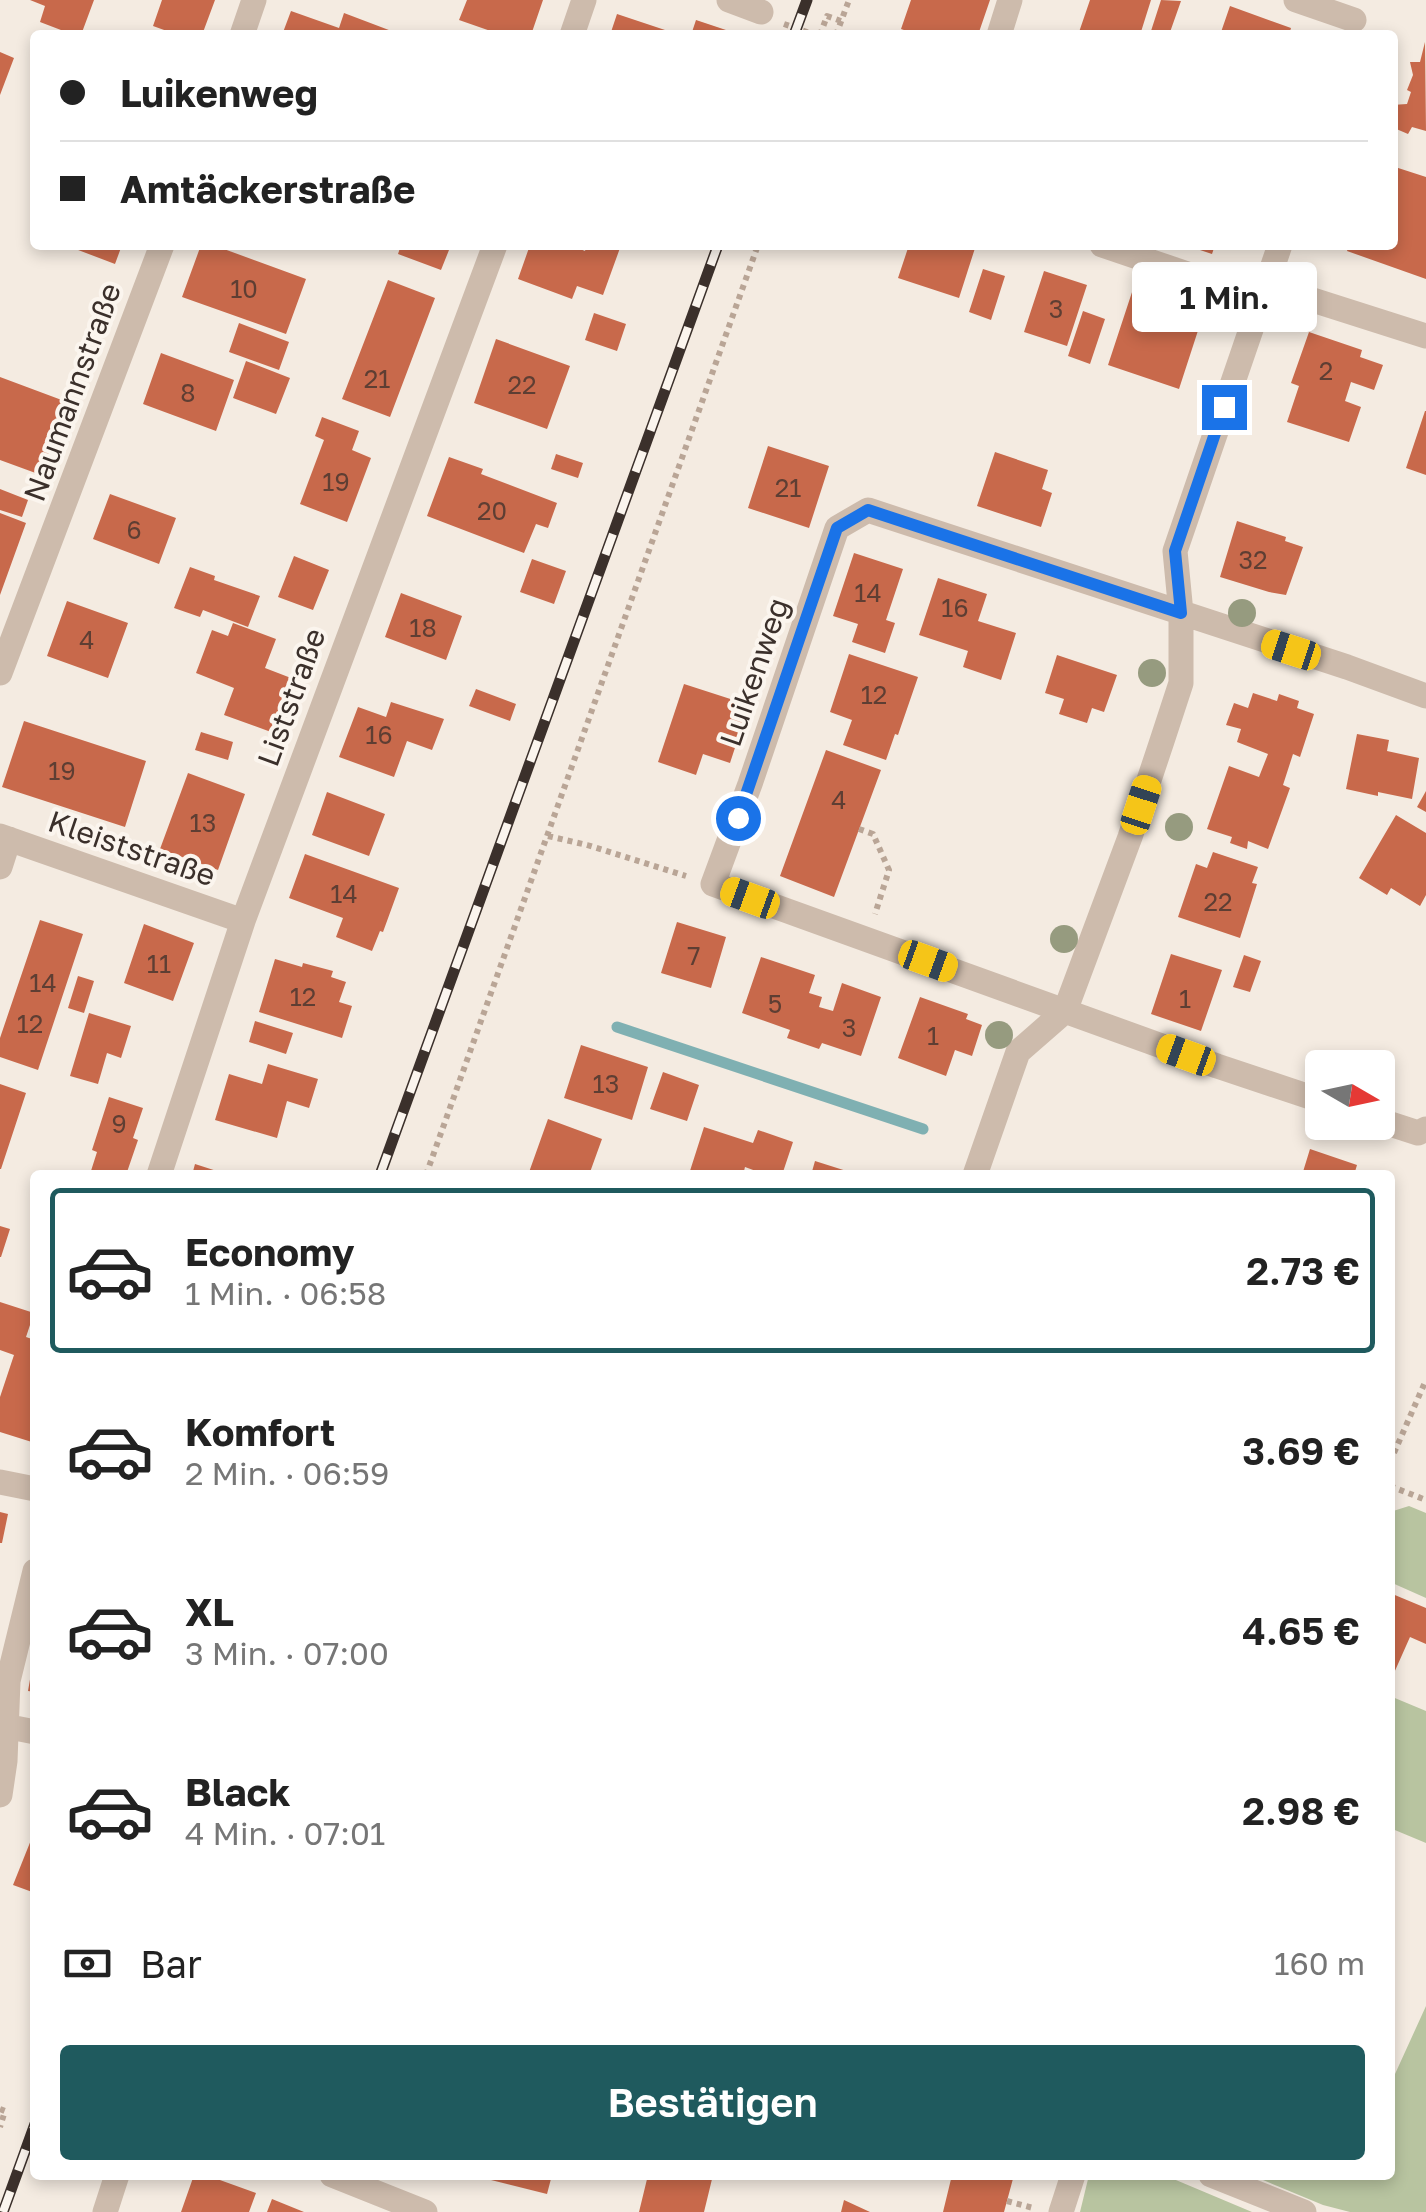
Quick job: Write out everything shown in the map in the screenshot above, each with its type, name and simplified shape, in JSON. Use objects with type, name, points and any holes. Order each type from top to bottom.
[{"type":"street","points":[[244,30],[254,0]]},
{"type":"street","points":[[574,30],[584,0]]},
{"type":"street","points":[[729,0],[761,12]]},
{"type":"street","points":[[1000,30],[1010,0]]},
{"type":"street","points":[[1296,0],[1354,18]]},
{"type":"street","name":"Naumannstraße","points":[[0,673],[160,250]]},
{"type":"street","name":"Liststraße","points":[[161,1170],[243,921],[492,250]]},
{"type":"street","points":[[1119,250],[1426,336]]},
{"type":"street","points":[[977,1170],[1018,1052],[1065,1012],[1130,837],[1181,683],[1181,613],[1175,551],[1278,250]]},
{"type":"street","name":"Luikenweg","points":[[713,884],[837,528],[868,510],[1426,696]]},
{"type":"street","points":[[0,866],[4,837]]},
{"type":"street","name":"Kleiststraße","points":[[4,837],[243,921]]},
{"type":"street","points":[[713,884],[1305,1095]]},
{"type":"street","points":[[1395,1126],[1418,1133],[1426,1129]]},
{"type":"street","points":[[0,1482],[30,1488]]},
{"type":"street","points":[[0,1795],[8,1681],[30,1591]]},
{"type":"street","points":[[3,1726],[30,1731]]},
{"type":"street","points":[[105,2212],[115,2180]]},
{"type":"street","points":[[345,2180],[425,2212]]},
{"type":"street","points":[[1049,2210],[1070,2180]]},
{"type":"street","points":[[1224,2180],[1304,2212]]},
{"type":"path","points":[[838,30],[849,0]]},
{"type":"path","points":[[822,30],[827,16],[841,21]]},
{"type":"path","points":[[428,1170],[756,250]]},
{"type":"path","points":[[859,829],[873,834],[889,870],[866,939]]},
{"type":"path","points":[[548,836],[713,884]]},
{"type":"path","points":[[1395,1451],[1426,1380]]},
{"type":"path","points":[[1395,1488],[1426,1500]]},
{"type":"path","points":[[0,2110],[5,2111],[0,2128]]},
{"type":"path","points":[[1007,2201],[1049,2210]]},
{"type":"green space","points":[[1409,1506],[1426,1513],[1426,1598],[1395,1584],[1395,1510]]},
{"type":"green space","points":[[1395,1698],[1426,1711],[1426,1843],[1395,1830]]},
{"type":"green space","points":[[1426,2006],[1426,2212],[1350,2212],[1263,2180],[1395,2180],[1395,2074]]},
{"type":"green space","points":[[1088,2180],[1176,2180],[1252,2212],[1080,2212]]},
{"type":"building","points":[[30,0],[94,0],[83,30],[61,30],[40,22],[45,6]]},
{"type":"building","points":[[162,0],[215,0],[204,30],[164,30],[153,26]]},
{"type":"building","points":[[467,0],[543,0],[533,30],[488,30],[459,20]]},
{"type":"building","points":[[911,0],[990,0],[980,30],[901,29]]},
{"type":"building","points":[[1090,0],[1151,0],[1142,30],[1080,30]]},
{"type":"building","points":[[1161,0],[1181,1],[1171,30],[1151,30]]},
{"type":"building","points":[[1230,6],[1291,28],[1290,30],[1222,30]]},
{"type":"building","points":[[291,11],[339,28],[344,13],[389,30],[284,30]]},
{"type":"building","points":[[617,14],[665,30],[612,30]]},
{"type":"building","points":[[696,20],[726,30],[693,30]]},
{"type":"building","points":[[1425,42],[1426,131],[1412,127],[1408,134],[1398,130],[1398,105],[1407,104],[1411,92],[1407,90],[1413,75],[1410,62],[1420,62]]},
{"type":"building","points":[[0,52],[14,58],[0,95]]},
{"type":"building","points":[[1398,168],[1426,177],[1426,279],[1347,251],[1398,250]]},
{"type":"building","points":[[78,250],[120,250],[115,264]]},
{"type":"building","points":[[199,250],[227,250],[306,279],[286,334],[182,297]]},
{"type":"building","points":[[399,250],[449,250],[441,270],[398,254]]},
{"type":"building","points":[[528,250],[619,250],[603,295],[577,286],[572,299],[518,279]]},
{"type":"building","points":[[907,250],[974,250],[959,298],[898,278]]},
{"type":"building","points":[[983,269],[1005,276],[991,320],[969,312]]},
{"type":"building","points":[[1044,271],[1087,285],[1067,346],[1024,332]]},
{"type":"building","points":[[388,280],[435,298],[390,417],[342,399]]},
{"type":"building","points":[[1135,283],[1206,306],[1179,389],[1108,365]]},
{"type":"building","points":[[1083,311],[1105,319],[1090,364],[1068,356]]},
{"type":"building","points":[[594,313],[626,324],[617,351],[585,340]]},
{"type":"building","points":[[239,323],[289,342],[279,370],[229,352]]},
{"type":"building","points":[[1309,332],[1362,350],[1360,357],[1383,365],[1374,390],[1351,382],[1345,401],[1361,407],[1349,442],[1287,422],[1299,386],[1291,383]]},
{"type":"building","points":[[496,339],[570,366],[547,429],[474,403]]},
{"type":"building","points":[[161,353],[234,380],[216,431],[143,404]]},
{"type":"building","points":[[246,361],[290,378],[276,414],[233,398]]},
{"type":"building","points":[[0,377],[67,402],[41,475],[0,460]]},
{"type":"building","points":[[1426,411],[1426,475],[1406,468]]},
{"type":"building","points":[[322,417],[359,431],[352,450],[371,458],[347,522],[300,504],[324,440],[315,436]]},
{"type":"building","points":[[768,446],[829,466],[809,528],[748,508]]},
{"type":"building","points":[[995,452],[1048,470],[1042,489],[1052,493],[1041,527],[977,506]]},
{"type":"building","points":[[556,454],[583,463],[578,478],[551,469]]},
{"type":"building","points":[[449,457],[483,469],[481,474],[557,503],[548,528],[536,524],[524,553],[427,516]]},
{"type":"building","points":[[0,489],[28,500],[22,517],[0,510]]},
{"type":"building","points":[[110,494],[176,518],[159,564],[93,539]]},
{"type":"building","points":[[0,513],[26,523],[0,595]]},
{"type":"building","points":[[1237,521],[1286,537],[1285,541],[1303,547],[1286,595],[1220,577]]},
{"type":"building","points":[[854,553],[903,569],[886,620],[895,623],[885,653],[852,642],[858,624],[833,616]]},
{"type":"building","points":[[294,556],[329,570],[313,610],[278,597]]},
{"type":"building","points":[[532,559],[566,571],[554,604],[520,592]]},
{"type":"building","points":[[190,567],[260,596],[248,627],[203,610],[200,617],[174,608]]},
{"type":"building","points":[[938,578],[987,594],[978,621],[1016,633],[1001,680],[963,667],[968,651],[919,635]]},
{"type":"building","points":[[401,593],[462,616],[446,660],[385,637]]},
{"type":"building","points":[[67,601],[128,623],[108,678],[47,656]]},
{"type":"building","points":[[233,623],[276,639],[265,668],[291,678],[271,732],[224,715],[234,688],[196,673],[212,630],[228,636]]},
{"type":"building","points":[[849,654],[918,677],[886,760],[843,745],[852,720],[830,712]]},
{"type":"building","points":[[1057,655],[1117,675],[1104,712],[1092,708],[1087,723],[1059,714],[1064,699],[1045,693]]},
{"type":"building","points":[[684,684],[749,705],[730,763],[703,754],[696,775],[658,762]]},
{"type":"building","points":[[476,689],[516,704],[510,721],[469,706]]},
{"type":"building","points":[[1253,693],[1277,701],[1279,694],[1299,701],[1297,708],[1314,714],[1300,757],[1293,754],[1283,785],[1290,788],[1268,849],[1248,841],[1247,849],[1230,843],[1232,837],[1207,829],[1229,766],[1259,777],[1268,754],[1237,742],[1241,729],[1226,725],[1234,703],[1248,708]]},
{"type":"building","points":[[391,702],[444,719],[432,750],[407,741],[394,777],[339,757],[358,707],[386,717]]},
{"type":"building","points":[[24,721],[146,761],[125,827],[2,787]]},
{"type":"building","points":[[201,732],[233,742],[228,760],[195,750]]},
{"type":"building","points":[[1357,734],[1389,740],[1387,751],[1419,758],[1412,799],[1346,789]]},
{"type":"building","points":[[826,750],[881,770],[834,897],[780,876]]},
{"type":"building","points":[[188,773],[245,794],[218,870],[160,849]]},
{"type":"building","points":[[1426,791],[1426,812],[1417,807]]},
{"type":"building","points":[[327,792],[385,814],[369,856],[312,835]]},
{"type":"building","points":[[1396,815],[1426,833],[1426,895],[1420,906],[1391,888],[1387,895],[1359,878]]},
{"type":"building","points":[[1213,852],[1258,867],[1252,883],[1257,884],[1240,938],[1178,917],[1196,864],[1207,868]]},
{"type":"building","points":[[305,854],[399,888],[372,951],[336,937],[343,918],[289,898]]},
{"type":"building","points":[[40,920],[83,934],[38,1070],[0,1057],[0,1038]]},
{"type":"building","points":[[677,922],[726,937],[711,988],[661,973]]},
{"type":"building","points":[[144,924],[194,943],[173,1001],[124,983]]},
{"type":"building","points":[[1171,954],[1222,970],[1201,1031],[1151,1014]]},
{"type":"building","points":[[1244,955],[1261,961],[1250,992],[1233,987]]},
{"type":"building","points":[[761,957],[815,975],[809,993],[822,997],[819,1007],[833,1011],[842,983],[881,997],[861,1056],[822,1043],[819,1049],[787,1038],[790,1030],[742,1013]]},
{"type":"building","points":[[275,959],[333,971],[331,977],[346,982],[339,1002],[352,1006],[342,1038],[259,1012]]},
{"type":"building","points":[[78,976],[94,981],[84,1013],[68,1008]]},
{"type":"building","points":[[920,997],[968,1014],[966,1019],[982,1025],[972,1056],[955,1050],[946,1076],[898,1058]]},
{"type":"building","points":[[89,1013],[131,1026],[121,1058],[107,1053],[98,1084],[70,1076]]},
{"type":"building","points":[[255,1021],[293,1033],[286,1054],[249,1042]]},
{"type":"building","points":[[581,1045],[648,1067],[632,1120],[564,1098]]},
{"type":"building","points":[[268,1064],[318,1079],[309,1108],[287,1101],[277,1138],[215,1120],[229,1074],[262,1084]]},
{"type":"building","points":[[663,1072],[699,1085],[687,1121],[650,1109]]},
{"type":"building","points":[[0,1084],[26,1093],[1,1169],[0,1169]]},
{"type":"building","points":[[109,1097],[143,1108],[128,1170],[91,1170],[97,1152],[92,1150]]},
{"type":"building","points":[[548,1119],[602,1139],[591,1170],[530,1170]]},
{"type":"building","points":[[704,1127],[753,1143],[758,1130],[793,1142],[784,1170],[745,1167],[690,1170]]},
{"type":"building","points":[[1310,1149],[1357,1165],[1356,1170],[1304,1170]]},
{"type":"building","points":[[815,1161],[843,1170],[812,1170]]},
{"type":"building","points":[[0,1226],[10,1229],[1,1257],[0,1257]]},
{"type":"building","points":[[0,1302],[30,1312],[26,1337],[30,1338],[30,1441],[0,1432],[0,1397],[14,1355],[0,1350]]},
{"type":"building","points":[[0,1512],[8,1514],[2,1543],[0,1543]]},
{"type":"building","points":[[1395,1595],[1426,1608],[1426,1644],[1410,1637],[1395,1671]]},
{"type":"building","points":[[30,1842],[30,1891],[13,1885]]},
{"type":"building","points":[[192,2180],[220,2180],[256,2193],[249,2212],[181,2212]]},
{"type":"building","points":[[491,2180],[551,2180],[547,2194]]},
{"type":"building","points":[[647,2180],[712,2180],[704,2212],[639,2212]]},
{"type":"building","points":[[951,2180],[1013,2180],[1004,2212],[943,2212]]},
{"type":"building","points":[[272,2199],[304,2212],[267,2212]]},
{"type":"building","points":[[844,2200],[870,2212],[841,2212]]},
{"type":"waterway","points":[[617,1027],[923,1129]]},
{"type":"railway","points":[[796,30],[807,0]]},
{"type":"railway","points":[[382,1170],[716,250]]},
{"type":"railway","points":[[3,2212],[30,2138]]},
{"type":"route","points":[[738,818],[837,528],[868,510],[1181,613],[1175,551],[1224,407]]}]
